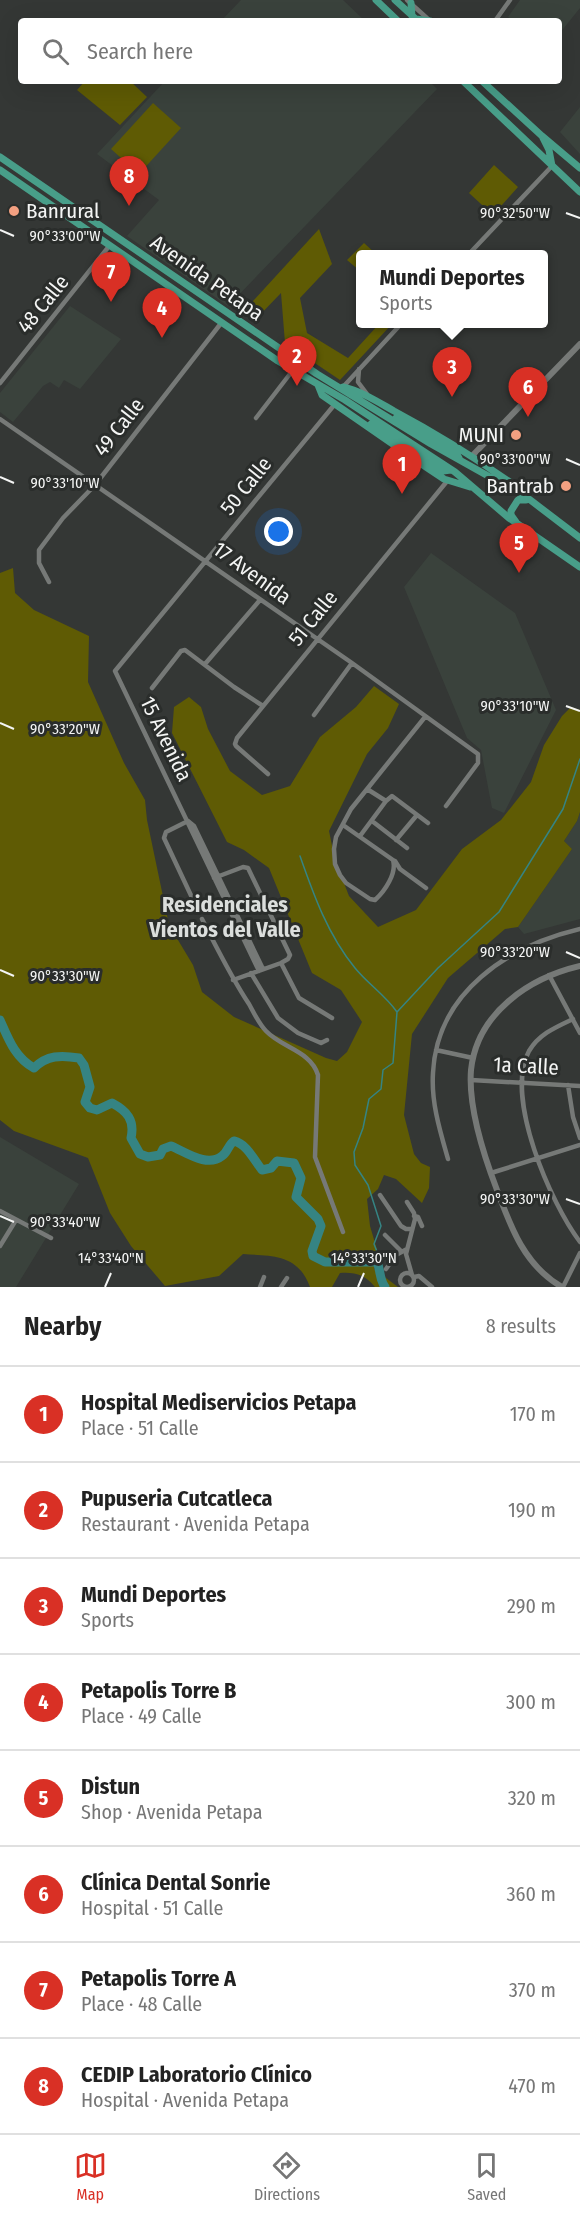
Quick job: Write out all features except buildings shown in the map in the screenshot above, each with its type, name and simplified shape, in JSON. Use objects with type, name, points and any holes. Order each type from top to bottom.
[{"type":"main road","points":[[376,0],[395,18]]},
{"type":"main road","points":[[395,0],[414,18]]},
{"type":"main road","points":[[409,2],[415,18]]},
{"type":"main road","points":[[466,84],[580,192]]},
{"type":"main road","points":[[485,84],[542,136],[576,162],[580,168]]},
{"type":"main road","points":[[542,136],[549,150],[552,166]]},
{"type":"main road","name":"Avenida Petapa","points":[[0,157],[332,384],[431,444],[529,499],[580,538]]},
{"type":"main road","name":"Avenida Petapa","points":[[0,170],[294,370],[345,400],[455,472],[470,487],[524,530],[578,564]]},
{"type":"main road","points":[[110,245],[118,236]]},
{"type":"main road","points":[[332,384],[373,399],[436,434],[525,493],[529,499]]},
{"type":"main road","points":[[318,385],[322,395],[448,480],[470,487]]},
{"type":"main road","points":[[318,385],[342,404],[421,457],[443,471],[451,470]]},
{"type":"main road","points":[[343,387],[454,451],[459,458]]},
{"type":"main road","points":[[524,530],[511,515],[514,506],[522,499],[539,507]]},
{"type":"street","points":[[497,18],[510,0]]},
{"type":"street","points":[[409,2],[427,18]]},
{"type":"street","points":[[473,250],[552,166]]},
{"type":"street","name":"48 Calle","points":[[0,383],[110,245]]},
{"type":"street","name":"49 Calle","points":[[49,582],[39,563],[39,549],[63,518],[95,484],[222,322]]},
{"type":"street","points":[[343,387],[397,328]]},
{"type":"street","points":[[472,456],[580,344]]},
{"type":"street","points":[[360,367],[358,381],[373,399]]},
{"type":"street","points":[[256,418],[294,370]]},
{"type":"street","name":"50 Calle","points":[[115,671],[335,404]]},
{"type":"street","name":"17 Avenida","points":[[0,419],[206,560],[478,754],[478,764],[446,806]]},
{"type":"street","name":"51 Calle","points":[[268,774],[234,744],[237,738],[448,480]]},
{"type":"street","points":[[205,664],[260,600]]},
{"type":"street","points":[[152,688],[183,650],[263,706]]},
{"type":"street","points":[[314,715],[352,663]]},
{"type":"street","name":"15 Avenida","points":[[115,671],[188,821],[194,826],[261,970]]},
{"type":"street","points":[[393,860],[393,872],[381,893],[374,900],[346,884],[339,875],[335,864],[336,837],[351,809],[425,717]]},
{"type":"street","points":[[367,789],[386,801]]},
{"type":"street","points":[[360,836],[392,796],[428,823]]},
{"type":"street","points":[[396,840],[417,815]]},
{"type":"street","points":[[188,821],[166,832],[164,838],[195,904]]},
{"type":"street","points":[[372,821],[407,848]]},
{"type":"street","points":[[343,825],[393,860],[426,888]]},
{"type":"street","points":[[217,877],[243,867],[248,868],[290,955],[281,963],[233,980]]},
{"type":"street","points":[[202,919],[233,980],[264,1029],[272,1037],[308,1059],[316,1068],[318,1075],[315,1157],[343,1232]]},
{"type":"street","points":[[448,1159],[439,1129],[433,1073],[436,1050],[443,1030],[462,997],[494,966],[512,954],[555,935],[580,929]]},
{"type":"street","points":[[281,963],[299,998],[332,1018]]},
{"type":"street","points":[[580,966],[549,975],[521,990],[502,1006],[487,1027],[473,1058],[471,1080],[475,1116],[491,1173],[507,1216],[524,1250],[539,1270],[562,1287],[580,1253]]},
{"type":"street","points":[[251,973],[278,1018],[288,1027],[321,1042],[327,1040]]},
{"type":"street","points":[[549,975],[580,1033]]},
{"type":"street","points":[[573,1019],[553,1028],[537,1041],[525,1059],[521,1083],[537,1158],[556,1204],[580,1242]]},
{"type":"street","points":[[436,1050],[473,1058]]},
{"type":"street","name":"1a Calle","points":[[471,1080],[580,1086]]},
{"type":"street","points":[[568,1085],[573,1117],[580,1138]]},
{"type":"street","points":[[491,1173],[580,1145]]},
{"type":"street","points":[[380,1195],[401,1226],[412,1229]]},
{"type":"street","points":[[386,1269],[412,1238],[414,1216],[407,1202]]},
{"type":"street","points":[[0,1210],[51,1238]]},
{"type":"street","points":[[414,1216],[418,1216],[422,1226]]},
{"type":"street","points":[[0,1246],[16,1220]]},
{"type":"street","points":[[385,1235],[404,1250],[413,1276],[419,1276],[432,1287]]},
{"type":"street","points":[[260,1287],[264,1277]]},
{"type":"street","points":[[280,1287],[287,1278]]},
{"type":"shaded area","points":[[241,0],[343,0],[362,18],[224,18]]},
{"type":"shaded area","points":[[520,0],[580,0],[580,8],[562,30],[562,18],[508,17]]},
{"type":"shaded area","points":[[82,84],[133,84],[147,97],[120,125],[77,90]]},
{"type":"shaded area","points":[[162,84],[432,84],[437,89],[228,306],[127,236],[159,200],[97,154]]},
{"type":"shaded area","points":[[153,103],[181,128],[139,174],[111,149]]},
{"type":"shaded area","points":[[580,107],[580,154],[560,132]]},
{"type":"shaded area","points":[[494,165],[518,187],[493,215],[469,193]]},
{"type":"shaded area","points":[[319,229],[332,264],[300,298],[307,333],[348,358],[375,328],[388,328],[340,380],[285,343],[281,293],[254,321],[242,313]]},
{"type":"shaded area","points":[[364,243],[372,250],[357,250]]},
{"type":"shaded area","points":[[356,251],[356,268],[347,260]]},
{"type":"shaded area","points":[[70,306],[121,339],[80,389],[64,380],[59,388],[50,382],[43,386],[13,422],[0,412],[0,393]]},
{"type":"shaded area","points":[[431,553],[515,613],[556,710],[504,813],[492,808],[481,750],[467,738],[404,587]]},
{"type":"shaded area","points":[[13,568],[15,593],[34,610],[89,636],[88,682],[124,763],[145,800],[147,820],[169,925],[193,965],[202,992],[234,1017],[337,1061],[347,1052],[362,1022],[341,990],[312,973],[269,868],[244,850],[227,842],[172,733],[174,707],[189,697],[201,707],[208,729],[230,771],[262,795],[290,786],[320,737],[356,707],[374,686],[399,704],[388,728],[367,754],[329,831],[335,860],[349,896],[378,927],[416,910],[462,849],[501,820],[531,782],[544,745],[562,716],[571,707],[580,710],[580,812],[564,841],[572,849],[518,927],[505,929],[448,978],[412,1034],[404,1115],[414,1154],[421,1163],[430,1167],[429,1188],[422,1203],[396,1179],[384,1175],[378,1189],[367,1199],[370,1226],[378,1253],[374,1269],[398,1287],[375,1287],[364,1277],[340,1273],[332,1287],[310,1287],[299,1268],[283,1259],[243,1254],[219,1276],[165,1286],[131,1246],[110,1213],[88,1158],[14,1131],[0,1120],[0,573]]},
{"type":"shaded area","points":[[580,812],[580,919],[524,934],[518,927],[572,849],[564,841]]},
{"type":"shaded area","points":[[0,1137],[79,1184],[16,1287],[0,1287]]},
{"type":"waterway","points":[[377,1262],[378,1254],[374,1244],[381,1226],[368,1185],[355,1165],[354,1152],[363,1128],[369,1099],[381,1089],[383,1070],[393,1063],[397,1012],[438,968],[499,912],[563,809],[580,759]]},
{"type":"waterway","points":[[300,856],[329,929],[345,955],[397,1012]]},
{"type":"waterway","points":[[0,1020],[17,1053],[34,1068],[55,1057],[79,1058],[84,1065],[90,1087],[85,1102],[90,1108],[97,1110],[112,1103],[122,1109],[131,1121],[131,1138],[140,1154],[148,1157],[160,1155],[163,1149],[171,1146],[196,1158],[210,1160],[226,1153],[234,1141],[246,1149],[262,1170],[271,1168],[277,1161],[294,1163],[301,1178],[296,1197],[318,1219],[321,1226],[312,1251],[313,1256],[325,1262],[377,1262],[385,1287]]},
{"type":"place","name":"CEDIP Laboratorio Clínico","points":[[129,206]]},
{"type":"place","name":"Banrural","points":[[14,211]]},
{"type":"place","name":"Petapolis Torre A","points":[[111,302]]},
{"type":"place","name":"Petapolis Torre B","points":[[162,338]]},
{"type":"place","name":"Pupuseria Cutcatleca","points":[[297,386]]},
{"type":"place","name":"Mundi Deportes","points":[[452,397]]},
{"type":"place","name":"Clínica Dental Sonrie","points":[[528,417]]},
{"type":"place","name":"MUNI","points":[[516,435]]},
{"type":"place","name":"Bantrab","points":[[566,486]]},
{"type":"place","name":"Hospital Mediservicios Petapa","points":[[402,494]]},
{"type":"place","name":"Distun","points":[[519,573]]},
{"type":"district","name":"Residenciales Vientos del Valle","points":[[225,916]]}]
